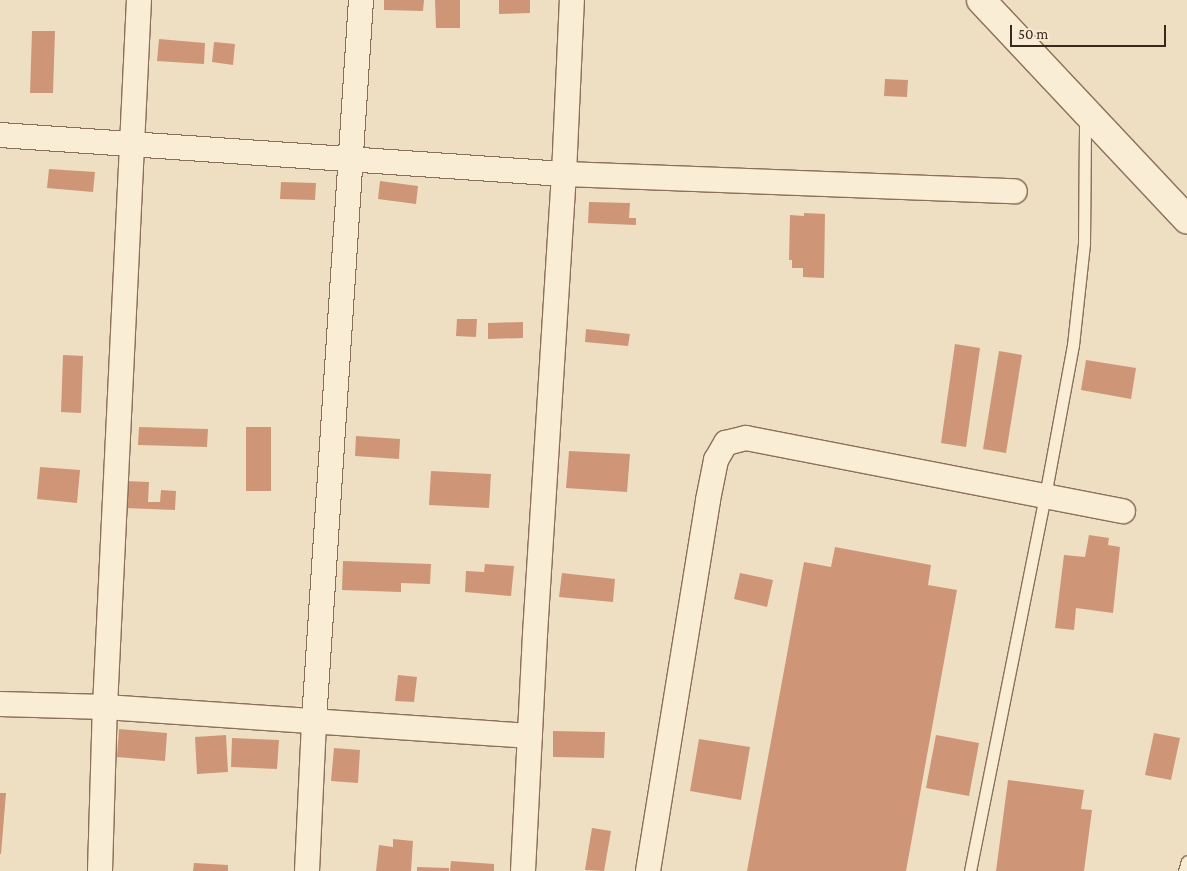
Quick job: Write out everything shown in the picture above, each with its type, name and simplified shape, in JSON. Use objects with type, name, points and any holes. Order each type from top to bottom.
[{"type":"main road","points":[[981,0],[1187,220]]},
{"type":"street","points":[[100,871],[105,707],[139,0]]},
{"type":"street","points":[[307,871],[314,721],[361,0]]},
{"type":"street","points":[[523,871],[564,174],[572,0]]},
{"type":"street","points":[[0,135],[350,161],[564,174],[1015,191]]},
{"type":"street","points":[[648,871],[708,500],[716,460],[726,443],[746,438],[1123,511]]},
{"type":"street","points":[[0,704],[105,707],[530,736]]},
{"type":"lane","points":[[970,871],[1045,496],[1078,312],[1084,243],[1085,112]]},
{"type":"lane","points":[[1184,871],[1187,861]]},
{"type":"building","points":[[384,0],[424,0],[423,11],[384,10]]},
{"type":"building","points":[[435,0],[460,0],[460,28],[436,28]]},
{"type":"building","points":[[499,0],[530,0],[530,13],[499,14]]},
{"type":"building","points":[[32,31],[55,31],[53,93],[30,93]]},
{"type":"building","points":[[159,39],[205,43],[204,64],[157,61]]},
{"type":"building","points":[[214,42],[235,44],[233,65],[212,62]]},
{"type":"building","points":[[885,79],[908,80],[907,97],[884,96]]},
{"type":"building","points":[[49,169],[95,172],[93,192],[47,188]]},
{"type":"building","points":[[380,181],[418,186],[416,204],[378,199]]},
{"type":"building","points":[[281,182],[316,183],[315,200],[280,199]]},
{"type":"building","points":[[589,202],[630,203],[629,218],[636,218],[636,225],[588,223]]},
{"type":"building","points":[[804,213],[825,214],[824,278],[803,277],[803,268],[792,268],[792,260],[789,260],[790,215],[804,216]]},
{"type":"building","points":[[457,319],[477,319],[476,337],[456,336]]},
{"type":"building","points":[[523,322],[523,338],[488,339],[488,323]]},
{"type":"building","points":[[586,329],[630,334],[628,346],[585,342]]},
{"type":"building","points":[[955,344],[980,348],[966,447],[941,443]]},
{"type":"building","points":[[999,351],[1022,355],[1006,453],[983,449]]},
{"type":"building","points":[[63,355],[83,356],[81,413],[61,412]]},
{"type":"building","points":[[1086,360],[1136,368],[1131,399],[1081,390]]},
{"type":"building","points":[[139,427],[208,429],[207,447],[138,445]]},
{"type":"building","points":[[246,427],[271,427],[271,491],[246,491]]},
{"type":"building","points":[[356,436],[400,439],[399,459],[355,456]]},
{"type":"building","points":[[569,451],[630,454],[627,492],[566,488]]},
{"type":"building","points":[[40,467],[80,470],[77,503],[37,499]]},
{"type":"building","points":[[431,471],[491,474],[489,508],[429,505]]},
{"type":"building","points":[[125,481],[149,482],[148,502],[160,502],[161,490],[176,491],[175,510],[124,508]]},
{"type":"building","points":[[1089,535],[1109,538],[1108,545],[1120,547],[1113,613],[1076,608],[1074,630],[1055,628],[1064,555],[1085,557]]},
{"type":"building","points":[[835,547],[931,565],[928,585],[957,590],[906,871],[747,871],[804,562],[831,567]]},
{"type":"building","points":[[343,561],[431,564],[430,584],[401,583],[401,592],[342,590]]},
{"type":"building","points":[[485,564],[514,566],[511,596],[465,592],[466,571],[484,572]]},
{"type":"building","points":[[562,573],[615,579],[613,602],[559,597]]},
{"type":"building","points":[[740,573],[773,580],[767,607],[734,599]]},
{"type":"building","points":[[398,675],[417,677],[414,702],[395,701]]},
{"type":"building","points":[[119,729],[167,733],[165,761],[117,757]]},
{"type":"building","points":[[553,731],[605,732],[604,758],[553,757]]},
{"type":"building","points":[[1154,733],[1180,738],[1171,780],[1145,775]]},
{"type":"building","points":[[226,735],[228,772],[197,774],[195,737]]},
{"type":"building","points":[[936,735],[979,743],[969,796],[926,788]]},
{"type":"building","points":[[232,738],[279,740],[277,769],[231,767]]},
{"type":"building","points":[[699,739],[750,747],[741,800],[690,791]]},
{"type":"building","points":[[334,748],[360,750],[358,783],[331,781]]},
{"type":"building","points":[[1008,780],[1084,790],[1081,809],[1092,810],[1084,871],[996,871]]},
{"type":"building","points":[[0,793],[6,793],[1,854],[0,854]]},
{"type":"building","points":[[592,828],[611,831],[604,871],[585,870]]},
{"type":"building","points":[[393,839],[413,841],[411,871],[376,871],[379,845],[393,847]]},
{"type":"building","points":[[451,861],[494,864],[494,871],[450,871]]},
{"type":"building","points":[[194,863],[228,865],[228,871],[193,871]]},
{"type":"building","points":[[417,867],[449,868],[449,871],[417,871]]}]
